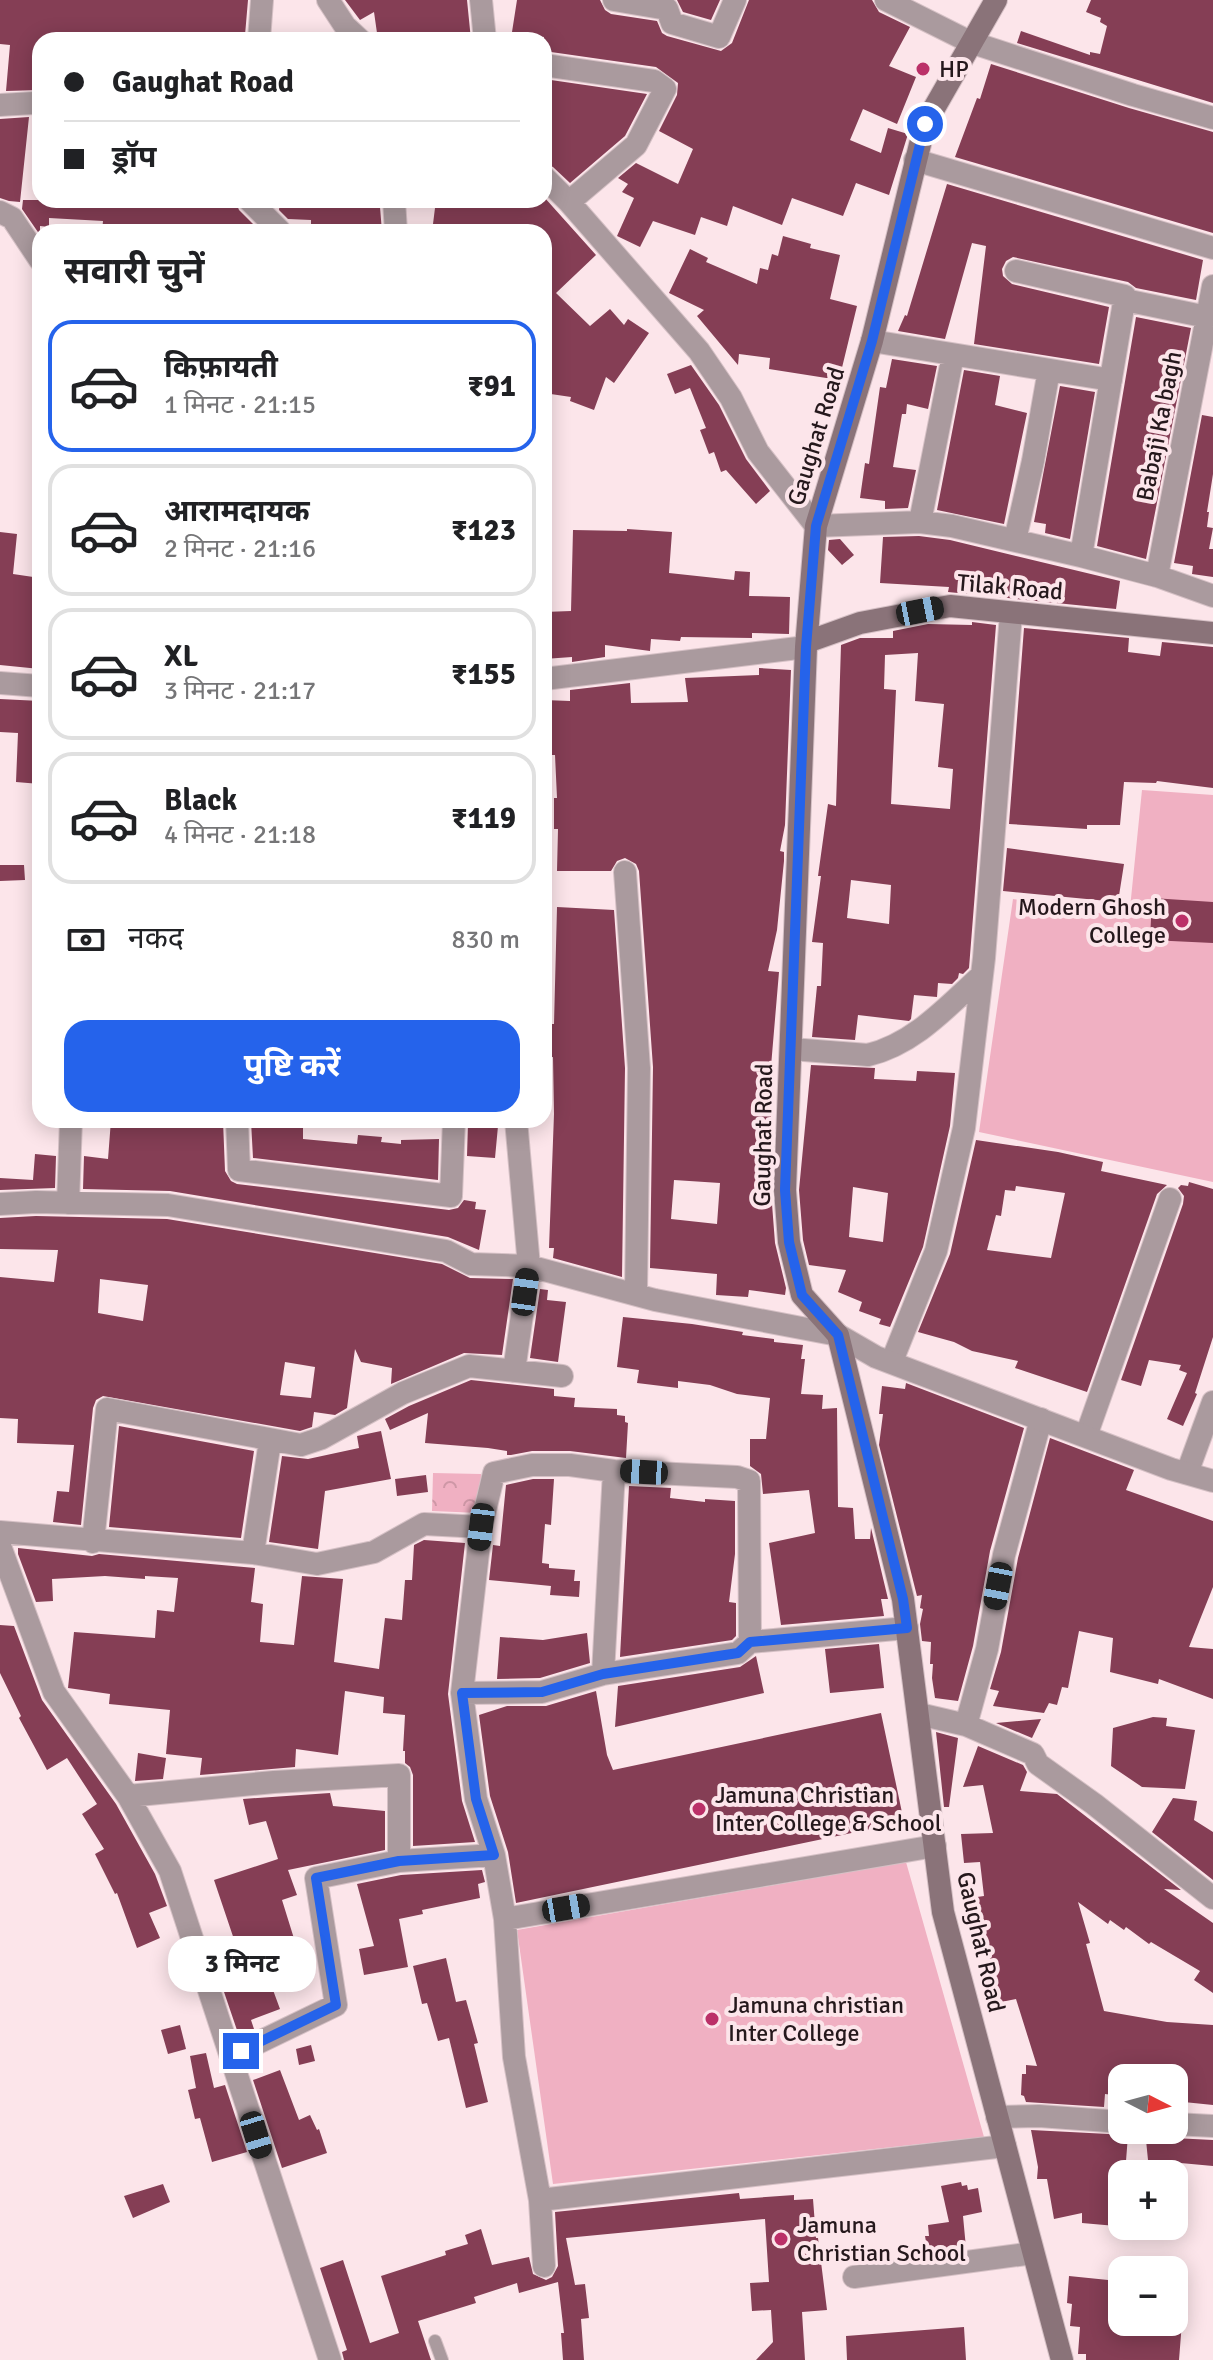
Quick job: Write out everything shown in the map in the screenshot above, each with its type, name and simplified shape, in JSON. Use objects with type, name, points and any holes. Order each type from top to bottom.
[{"type":"main road","name":"Gaughat Road","points":[[996,0],[925,124],[872,341],[816,526],[806,645],[785,1190],[789,1242],[802,1295],[838,1335],[903,1599],[943,1912],[1062,2360]]},
{"type":"main road","name":"Tilak Road","points":[[806,645],[860,623],[950,606],[1213,633]]},
{"type":"street","points":[[260,32],[262,0]]},
{"type":"street","points":[[328,0],[351,32]]},
{"type":"street","points":[[481,0],[484,32]]},
{"type":"street","points":[[614,0],[667,9],[672,23],[719,37],[735,0]]},
{"type":"street","points":[[886,0],[970,42],[1213,118]]},
{"type":"street","points":[[552,66],[654,81],[665,89],[636,145],[569,202]]},
{"type":"street","points":[[0,105],[32,103]]},
{"type":"street","points":[[915,160],[1213,248]]},
{"type":"street","points":[[552,185],[699,351],[731,398],[758,452],[816,526],[920,522],[1081,556],[1157,576],[1213,596]]},
{"type":"street","points":[[257,208],[272,224]]},
{"type":"street","points":[[0,212],[12,218],[32,248]]},
{"type":"street","points":[[1016,271],[1125,296],[1081,556]]},
{"type":"street","name":"Babaji Ka bagh","points":[[1157,576],[1213,286]]},
{"type":"street","points":[[1125,300],[1207,317]]},
{"type":"street","points":[[872,341],[1111,380]]},
{"type":"street","points":[[920,522],[953,355]]},
{"type":"street","points":[[1015,540],[1049,370]]},
{"type":"street","points":[[892,1361],[936,1251],[959,1158],[981,976],[1011,614]]},
{"type":"street","points":[[552,678],[806,645]]},
{"type":"street","points":[[0,683],[32,685]]},
{"type":"street","points":[[625,872],[639,1068],[636,1294]]},
{"type":"street","points":[[791,1049],[868,1055],[877,1053],[921,1030],[981,976]]},
{"type":"street","points":[[68,1203],[71,1128]]},
{"type":"street","points":[[237,1128],[239,1170],[451,1196],[454,1128]]},
{"type":"street","points":[[514,1371],[529,1266],[517,1128]]},
{"type":"street","points":[[1086,1436],[1170,1199]]},
{"type":"street","points":[[0,1204],[168,1205],[446,1251],[471,1264],[529,1266],[636,1294],[838,1335],[876,1357],[1213,1481]]},
{"type":"street","points":[[93,1542],[107,1409],[301,1445],[322,1438],[403,1393],[469,1366],[562,1376]]},
{"type":"street","points":[[1187,1473],[1213,1402]]},
{"type":"street","points":[[966,1725],[987,1649],[1004,1555],[1041,1419]]},
{"type":"street","points":[[253,1553],[270,1441]]},
{"type":"street","points":[[544,2266],[540,2200],[514,2057],[505,1919],[494,1855],[476,1799],[462,1693],[481,1527],[494,1473],[532,1465],[570,1465],[614,1471],[737,1477],[749,1481],[750,1642]]},
{"type":"street","points":[[603,1674],[614,1471]]},
{"type":"street","points":[[0,1532],[253,1553],[317,1564],[374,1552],[424,1524],[481,1527]]},
{"type":"street","points":[[0,1546],[54,1692],[128,1796],[170,1871],[330,2360]]},
{"type":"street","points":[[462,1693],[542,1692],[603,1674],[738,1653],[750,1642],[907,1628]]},
{"type":"street","points":[[919,1714],[966,1725],[1033,1754],[1038,1764],[1107,1813],[1213,1898]]},
{"type":"street","points":[[128,1796],[274,1782],[399,1775],[399,1861]]},
{"type":"street","points":[[505,1919],[935,1846]]},
{"type":"street","points":[[241,2051],[336,2005],[316,1878],[399,1861],[494,1855]]},
{"type":"street","points":[[997,2117],[1039,2116],[1108,2121]]},
{"type":"street","points":[[1188,2125],[1213,2126]]},
{"type":"street","points":[[540,2200],[1005,2146]]},
{"type":"street","points":[[854,2277],[1033,2253]]},
{"type":"lane","points":[[435,2341],[442,2360]]},
{"type":"green space","points":[[1142,790],[1213,795],[1213,1182],[979,1132],[1013,899],[1129,918]]},
{"type":"green space","points":[[433,1473],[481,1474],[480,1513],[432,1511]]},
{"type":"green space","points":[[906,1862],[984,2137],[553,2184],[517,1930]]},
{"type":"building","points":[[0,0],[248,0],[245,32],[32,32],[32,90],[6,91],[10,45],[0,44]]},
{"type":"building","points":[[345,0],[467,0],[470,32],[377,32],[374,12],[360,20]]},
{"type":"building","points":[[517,0],[600,0],[611,14],[657,21],[662,33],[667,36],[721,51],[732,43],[749,0],[872,0],[879,12],[910,27],[889,66],[916,77],[897,124],[863,109],[850,140],[881,153],[888,128],[908,134],[889,195],[856,183],[843,216],[792,198],[782,225],[733,206],[727,226],[701,217],[695,235],[653,221],[640,247],[617,236],[634,198],[622,192],[628,184],[618,178],[636,163],[678,184],[693,149],[659,131],[677,95],[678,83],[656,67],[552,52],[552,32],[512,32]]},
{"type":"building","points":[[677,0],[720,0],[711,20],[683,12]]},
{"type":"building","points":[[1091,0],[1213,0],[1213,103],[1017,43],[1021,31],[1090,55],[1090,52],[1100,54],[1107,26],[1100,22],[1101,18],[1086,12]]},
{"type":"building","points":[[991,64],[1213,132],[1213,233],[955,157]]},
{"type":"building","points":[[552,80],[647,94],[625,136],[570,183],[553,167]]},
{"type":"building","points":[[29,117],[20,202],[9,201],[0,198],[0,119]]},
{"type":"building","points":[[947,184],[1203,260],[1196,300],[1013,257],[1006,261],[1002,269],[1003,276],[1012,284],[1109,307],[1099,364],[974,344],[986,246],[972,243],[945,339],[898,331],[907,316]]},
{"type":"building","points":[[23,200],[32,200],[32,208],[238,208],[253,224],[103,224],[103,221],[49,218],[49,224],[32,224],[22,209]]},
{"type":"building","points":[[552,206],[596,255],[556,293],[590,326],[610,309],[624,325],[628,319],[649,333],[614,383],[606,377],[594,410],[570,401],[571,397],[552,394],[552,224],[433,224],[435,208]]},
{"type":"building","points":[[380,208],[381,224],[311,224],[311,220],[288,219],[279,210]]},
{"type":"building","points":[[783,236],[811,244],[810,248],[840,255],[830,299],[857,306],[839,380],[769,369],[770,358],[739,354],[738,365],[697,316],[704,310],[669,293],[690,249],[708,258],[706,262],[757,284],[760,268],[768,270],[772,254],[778,256]]},
{"type":"building","points":[[1136,317],[1191,328],[1146,559],[1097,546]]},
{"type":"building","points":[[892,359],[937,366],[928,409],[907,404],[906,414],[902,414],[893,467],[916,470],[908,508],[885,509],[885,501],[860,498],[865,463],[869,464],[880,387],[886,388]]},
{"type":"building","points":[[691,365],[719,405],[746,459],[770,491],[756,504],[726,470],[721,472],[714,452],[709,454],[700,430],[706,428],[690,388],[675,394],[667,374]]},
{"type":"building","points":[[964,370],[1000,376],[995,405],[1027,413],[1004,524],[937,510]]},
{"type":"building","points":[[1060,386],[1095,392],[1070,539],[1045,533],[1046,524],[1034,522]]},
{"type":"building","points":[[1202,415],[1213,417],[1213,474],[1207,527],[1213,528],[1209,549],[1213,549],[1213,577],[1192,574],[1193,566],[1174,563]]},
{"type":"building","points":[[573,530],[672,532],[669,573],[734,580],[735,571],[750,572],[749,596],[790,597],[789,634],[752,633],[752,638],[681,637],[680,641],[651,639],[650,651],[605,645],[605,657],[572,662],[572,657],[552,658],[552,612],[571,611]]},
{"type":"building","points":[[0,532],[17,534],[13,574],[32,577],[32,668],[0,665]]},
{"type":"building","points":[[919,536],[950,540],[1120,581],[1116,609],[948,592],[949,587],[880,583],[883,537]]},
{"type":"building","points":[[840,539],[854,555],[842,565],[828,550],[829,540]]},
{"type":"building","points":[[972,622],[996,625],[969,968],[963,974],[959,973],[952,984],[938,983],[937,997],[914,995],[909,1021],[858,1015],[855,1040],[812,1037],[817,986],[821,986],[823,943],[812,942],[828,804],[836,806],[841,645],[860,638],[893,638],[893,631],[928,624],[972,625]],"holes":[[[918,653],[915,701],[944,704],[938,767],[953,769],[950,809],[891,804],[896,690],[884,689],[885,655]],[[851,880],[891,885],[889,924],[847,918]]]},
{"type":"building","points":[[1024,628],[1129,638],[1128,652],[1160,656],[1162,642],[1213,647],[1213,788],[1157,781],[1124,782],[1120,825],[1087,825],[1087,829],[1009,824]]},
{"type":"building","points":[[759,668],[791,670],[785,825],[780,851],[784,852],[784,861],[777,930],[768,971],[779,972],[769,1090],[773,1090],[768,1156],[772,1156],[775,1243],[785,1295],[749,1290],[748,1297],[716,1295],[717,1274],[650,1268],[653,1067],[639,871],[636,864],[625,858],[617,861],[611,871],[557,871],[552,700],[570,701],[570,690],[630,683],[631,703],[688,702],[685,678],[759,675]],"holes":[[[674,1180],[720,1183],[717,1224],[671,1219]]]},
{"type":"building","points":[[0,699],[32,701],[32,783],[16,782],[18,733],[0,732]]},
{"type":"building","points":[[1007,848],[1124,864],[1118,902],[1003,891]]},
{"type":"building","points":[[0,865],[24,865],[25,880],[0,881]]},
{"type":"building","name":"Modern Ghosh College","points":[[1152,898],[1213,902],[1213,943],[1150,940]]},
{"type":"building","points":[[557,907],[614,910],[625,1068],[622,1277],[553,1258],[554,1248],[549,1248]]},
{"type":"building","points":[[811,1065],[875,1068],[874,1079],[916,1081],[917,1071],[955,1073],[950,1126],[923,1247],[890,1327],[879,1324],[881,1319],[859,1311],[862,1302],[838,1292],[846,1270],[809,1265],[803,1240],[799,1190]],"holes":[[[853,1187],[888,1193],[883,1242],[849,1237]]]},
{"type":"building","points":[[110,1128],[223,1128],[225,1171],[237,1184],[449,1210],[458,1208],[464,1200],[476,1202],[475,1209],[486,1210],[479,1250],[448,1237],[170,1191],[83,1189],[84,1156],[108,1159]]},
{"type":"building","points":[[251,1128],[303,1128],[303,1139],[357,1144],[358,1135],[382,1137],[381,1142],[401,1144],[401,1140],[439,1139],[438,1180],[253,1158]]},
{"type":"building","points":[[468,1128],[498,1128],[495,1158],[467,1156]]},
{"type":"building","points":[[976,1140],[1103,1162],[1101,1171],[1167,1185],[1157,1194],[1087,1392],[1015,1368],[1018,1361],[972,1351],[954,1342],[918,1332],[950,1254]],"holes":[[[1016,1186],[1065,1193],[1051,1258],[987,1250],[996,1215],[1001,1216],[1005,1190],[1015,1191]]]},
{"type":"building","points":[[35,1154],[56,1156],[55,1188],[0,1190],[0,1178],[33,1180]]},
{"type":"building","points":[[1189,1182],[1213,1189],[1213,1337],[1197,1394],[1183,1426],[1167,1419],[1187,1373],[1179,1370],[1181,1365],[1149,1360],[1141,1386],[1121,1380],[1183,1204],[1184,1196],[1178,1188],[1188,1186]]},
{"type":"building","points":[[0,1218],[167,1219],[442,1264],[470,1278],[513,1279],[502,1355],[464,1353],[391,1384],[392,1368],[361,1362],[355,1349],[347,1408],[335,1415],[314,1412],[312,1427],[300,1431],[103,1396],[96,1400],[93,1408],[81,1525],[53,1522],[57,1491],[69,1492],[74,1445],[17,1443],[18,1419],[0,1418],[0,1277],[54,1282],[58,1250],[0,1249]],"holes":[[[100,1279],[148,1285],[143,1321],[98,1313]],[[285,1362],[315,1367],[311,1398],[280,1395]]]},
{"type":"building","points":[[540,1289],[548,1290],[547,1300],[566,1302],[558,1362],[530,1358]]},
{"type":"building","points":[[623,1317],[692,1324],[743,1332],[742,1335],[774,1339],[774,1342],[803,1345],[801,1359],[805,1359],[801,1394],[823,1395],[822,1409],[837,1408],[838,1507],[853,1508],[855,1539],[870,1539],[871,1528],[888,1599],[881,1599],[884,1616],[781,1625],[769,1543],[815,1533],[809,1490],[763,1494],[761,1474],[750,1466],[750,1439],[766,1439],[770,1398],[678,1381],[678,1388],[637,1383],[639,1370],[617,1367]]},
{"type":"building","points":[[471,1380],[554,1389],[554,1396],[575,1398],[574,1407],[617,1409],[617,1415],[625,1416],[628,1423],[626,1458],[570,1451],[532,1451],[507,1455],[507,1451],[488,1448],[425,1443],[428,1413],[390,1430],[385,1419]]},
{"type":"building","points":[[906,1383],[1024,1428],[990,1551],[973,1646],[958,1701],[935,1698],[933,1664],[930,1664],[931,1642],[922,1641],[922,1595],[917,1596],[879,1445],[883,1414],[879,1414],[882,1386],[905,1389]]},
{"type":"building","points":[[119,1426],[254,1451],[241,1538],[109,1527]]},
{"type":"building","points":[[381,1431],[391,1479],[325,1491],[318,1549],[269,1542],[282,1456],[308,1459],[359,1448],[357,1436]]},
{"type":"building","points":[[1050,1438],[1134,1470],[1126,1490],[1213,1521],[1213,1587],[1189,1647],[1213,1649],[1213,1699],[1159,1679],[1158,1684],[1110,1672],[1113,1638],[1079,1631],[1068,1688],[1062,1687],[1057,1705],[1049,1703],[1044,1713],[993,1706],[999,1691],[990,1689],[1001,1652],[1018,1558]]},
{"type":"building","points":[[426,1475],[428,1492],[397,1496],[395,1479]]},
{"type":"building","points":[[533,1479],[554,1479],[551,1525],[545,1524],[542,1563],[549,1564],[549,1568],[575,1570],[574,1581],[580,1581],[579,1597],[550,1595],[551,1586],[489,1580],[493,1545],[500,1546],[506,1485]]},
{"type":"building","points":[[629,1486],[671,1488],[670,1498],[735,1501],[735,1554],[729,1602],[736,1603],[736,1636],[732,1640],[620,1657]]},
{"type":"building","points":[[424,1540],[465,1543],[448,1694],[462,1801],[475,1842],[413,1846],[413,1775],[405,1763],[403,1751],[405,1715],[383,1713],[384,1697],[345,1691],[338,1755],[296,1749],[295,1767],[200,1775],[202,1758],[166,1754],[170,1710],[109,1704],[110,1694],[68,1688],[74,1632],[155,1638],[157,1610],[174,1612],[178,1578],[105,1576],[52,1579],[53,1601],[36,1602],[18,1554],[18,1548],[255,1568],[251,1602],[263,1604],[260,1642],[294,1645],[302,1576],[343,1579],[334,1662],[379,1669],[385,1618],[402,1620],[405,1580],[412,1580],[414,1545]]},
{"type":"building","points":[[0,1625],[14,1626],[42,1700],[116,1804],[155,1874],[167,1906],[149,1913],[160,1938],[137,1948],[117,1893],[95,1854],[104,1849],[82,1814],[97,1804],[67,1758],[47,1770],[19,1718],[21,1716],[0,1673]]},
{"type":"building","points":[[587,1633],[590,1663],[540,1678],[497,1679],[500,1637],[543,1640]]},
{"type":"building","points":[[879,1644],[884,1688],[830,1693],[825,1649]]},
{"type":"building","points":[[756,1656],[764,1693],[615,1727],[618,1686],[740,1667]]},
{"type":"building","name":"Jamuna Christian Inter College & School","points":[[596,1691],[607,1755],[613,1770],[881,1713],[904,1822],[516,1903],[508,1852],[490,1796],[479,1715],[507,1706],[546,1706]]},
{"type":"building","points":[[1153,1717],[1167,1718],[1166,1726],[1195,1730],[1185,1789],[1142,1787],[1111,1766],[1113,1728]]},
{"type":"building","points":[[1041,1719],[1032,1738],[996,1723]]},
{"type":"building","points":[[936,1732],[958,1738],[949,1807],[944,1807]]},
{"type":"building","points":[[978,1746],[1023,1765],[1027,1772],[1020,1791],[1057,1794],[1181,1890],[1164,1889],[1213,1923],[1213,1993],[1194,1980],[1200,1971],[1151,1942],[1149,1944],[1126,1927],[1124,1930],[1110,1920],[1108,1924],[1078,1902],[1104,2011],[1167,2022],[1213,2025],[1213,2105],[1188,2102],[1188,2064],[1108,2064],[1108,2094],[1105,2094],[1104,2107],[1026,2102],[1021,2095],[1022,2074],[1026,2074],[1026,2065],[1037,2066],[1016,1999],[1001,2002],[977,1897],[984,1896],[980,1862],[964,1863],[961,1834],[993,1833],[983,1785],[963,1787]]},
{"type":"building","points":[[138,1753],[166,1758],[163,1779],[135,1781]]},
{"type":"building","points":[[330,1793],[333,1806],[385,1811],[385,1850],[288,1870],[297,1895],[282,1900],[310,1979],[273,1990],[280,2009],[251,2020],[254,2029],[239,2036],[223,1989],[243,1982],[240,1974],[245,1972],[214,1880],[278,1859],[266,1821],[249,1825],[243,1799]]},
{"type":"building","points":[[1173,1798],[1197,1801],[1194,1820],[1213,1832],[1213,1880],[1152,1832]]},
{"type":"building","points":[[482,1870],[485,1882],[478,1884],[480,1898],[422,1910],[423,1914],[399,1919],[408,1967],[364,1975],[359,1949],[374,1946],[357,1884],[401,1875]]},
{"type":"building","points":[[446,1958],[456,2002],[466,2000],[478,2043],[474,2044],[488,2102],[466,2108],[449,2038],[438,2041],[427,2003],[422,2004],[413,1966]]},
{"type":"building","points":[[180,2025],[186,2049],[168,2054],[161,2030]]},
{"type":"building","points":[[311,2045],[315,2061],[299,2065],[296,2049]]},
{"type":"building","points":[[206,2053],[214,2088],[225,2085],[247,2152],[212,2162],[200,2118],[195,2119],[188,2090],[196,2088],[190,2056]]},
{"type":"building","points":[[280,2070],[299,2120],[310,2115],[319,2129],[327,2153],[282,2168],[253,2080]]},
{"type":"building","points":[[1031,2130],[1108,2134],[1108,2144],[1127,2144],[1126,2160],[1108,2160],[1108,2225],[1082,2223],[1082,2213],[1054,2219],[1047,2179],[1037,2179],[1038,2167]]},
{"type":"building","points":[[1188,2139],[1213,2140],[1213,2166],[1188,2164],[1188,2160],[1148,2160],[1146,2144],[1188,2144]]},
{"type":"building","points":[[961,2182],[962,2186],[967,2185],[968,2190],[978,2188],[982,2212],[963,2216],[966,2248],[928,2253],[925,2236],[929,2236],[928,2225],[949,2222],[941,2186]]},
{"type":"building","points":[[163,2184],[170,2202],[133,2218],[124,2196]]},
{"type":"building","points":[[739,2193],[740,2199],[794,2195],[794,2200],[813,2199],[827,2310],[802,2312],[805,2360],[756,2360],[773,2342],[771,2310],[752,2311],[750,2283],[769,2282],[765,2219],[566,2238],[575,2285],[585,2284],[589,2318],[581,2319],[584,2360],[563,2360],[561,2333],[564,2333],[558,2282],[519,2293],[517,2283],[474,2297],[476,2303],[418,2321],[431,2360],[344,2360],[342,2352],[347,2350],[320,2268],[343,2260],[370,2343],[399,2333],[381,2276],[446,2255],[445,2251],[468,2244],[465,2235],[481,2229],[492,2265],[529,2257],[533,2274],[546,2280],[552,2277],[558,2266],[555,2212]]},
{"type":"building","points":[[1069,2276],[1108,2280],[1108,2336],[1181,2336],[1179,2360],[1086,2360],[1086,2354],[1078,2354],[1080,2327],[1070,2326],[1072,2304],[1067,2303]]},
{"type":"building","points":[[964,2327],[966,2360],[847,2360],[846,2336]]},
{"type":"place","name":"HP","points":[[923,69]]},
{"type":"place","name":"Modern Ghosh College","points":[[1182,921]]},
{"type":"place","name":"Jamuna Christian Inter College & School","points":[[699,1809]]},
{"type":"place","name":"Jamuna christian Inter College","points":[[712,2019]]},
{"type":"place","name":"Jamuna Christian School","points":[[781,2239]]},
{"type":"route","points":[[241,2051],[336,2005],[316,1878],[399,1861],[494,1855],[476,1799],[462,1693],[542,1692],[603,1674],[738,1653],[750,1642],[907,1628],[903,1599],[838,1335],[802,1295],[789,1242],[785,1190],[806,647],[816,526],[872,341],[925,124]]}]
